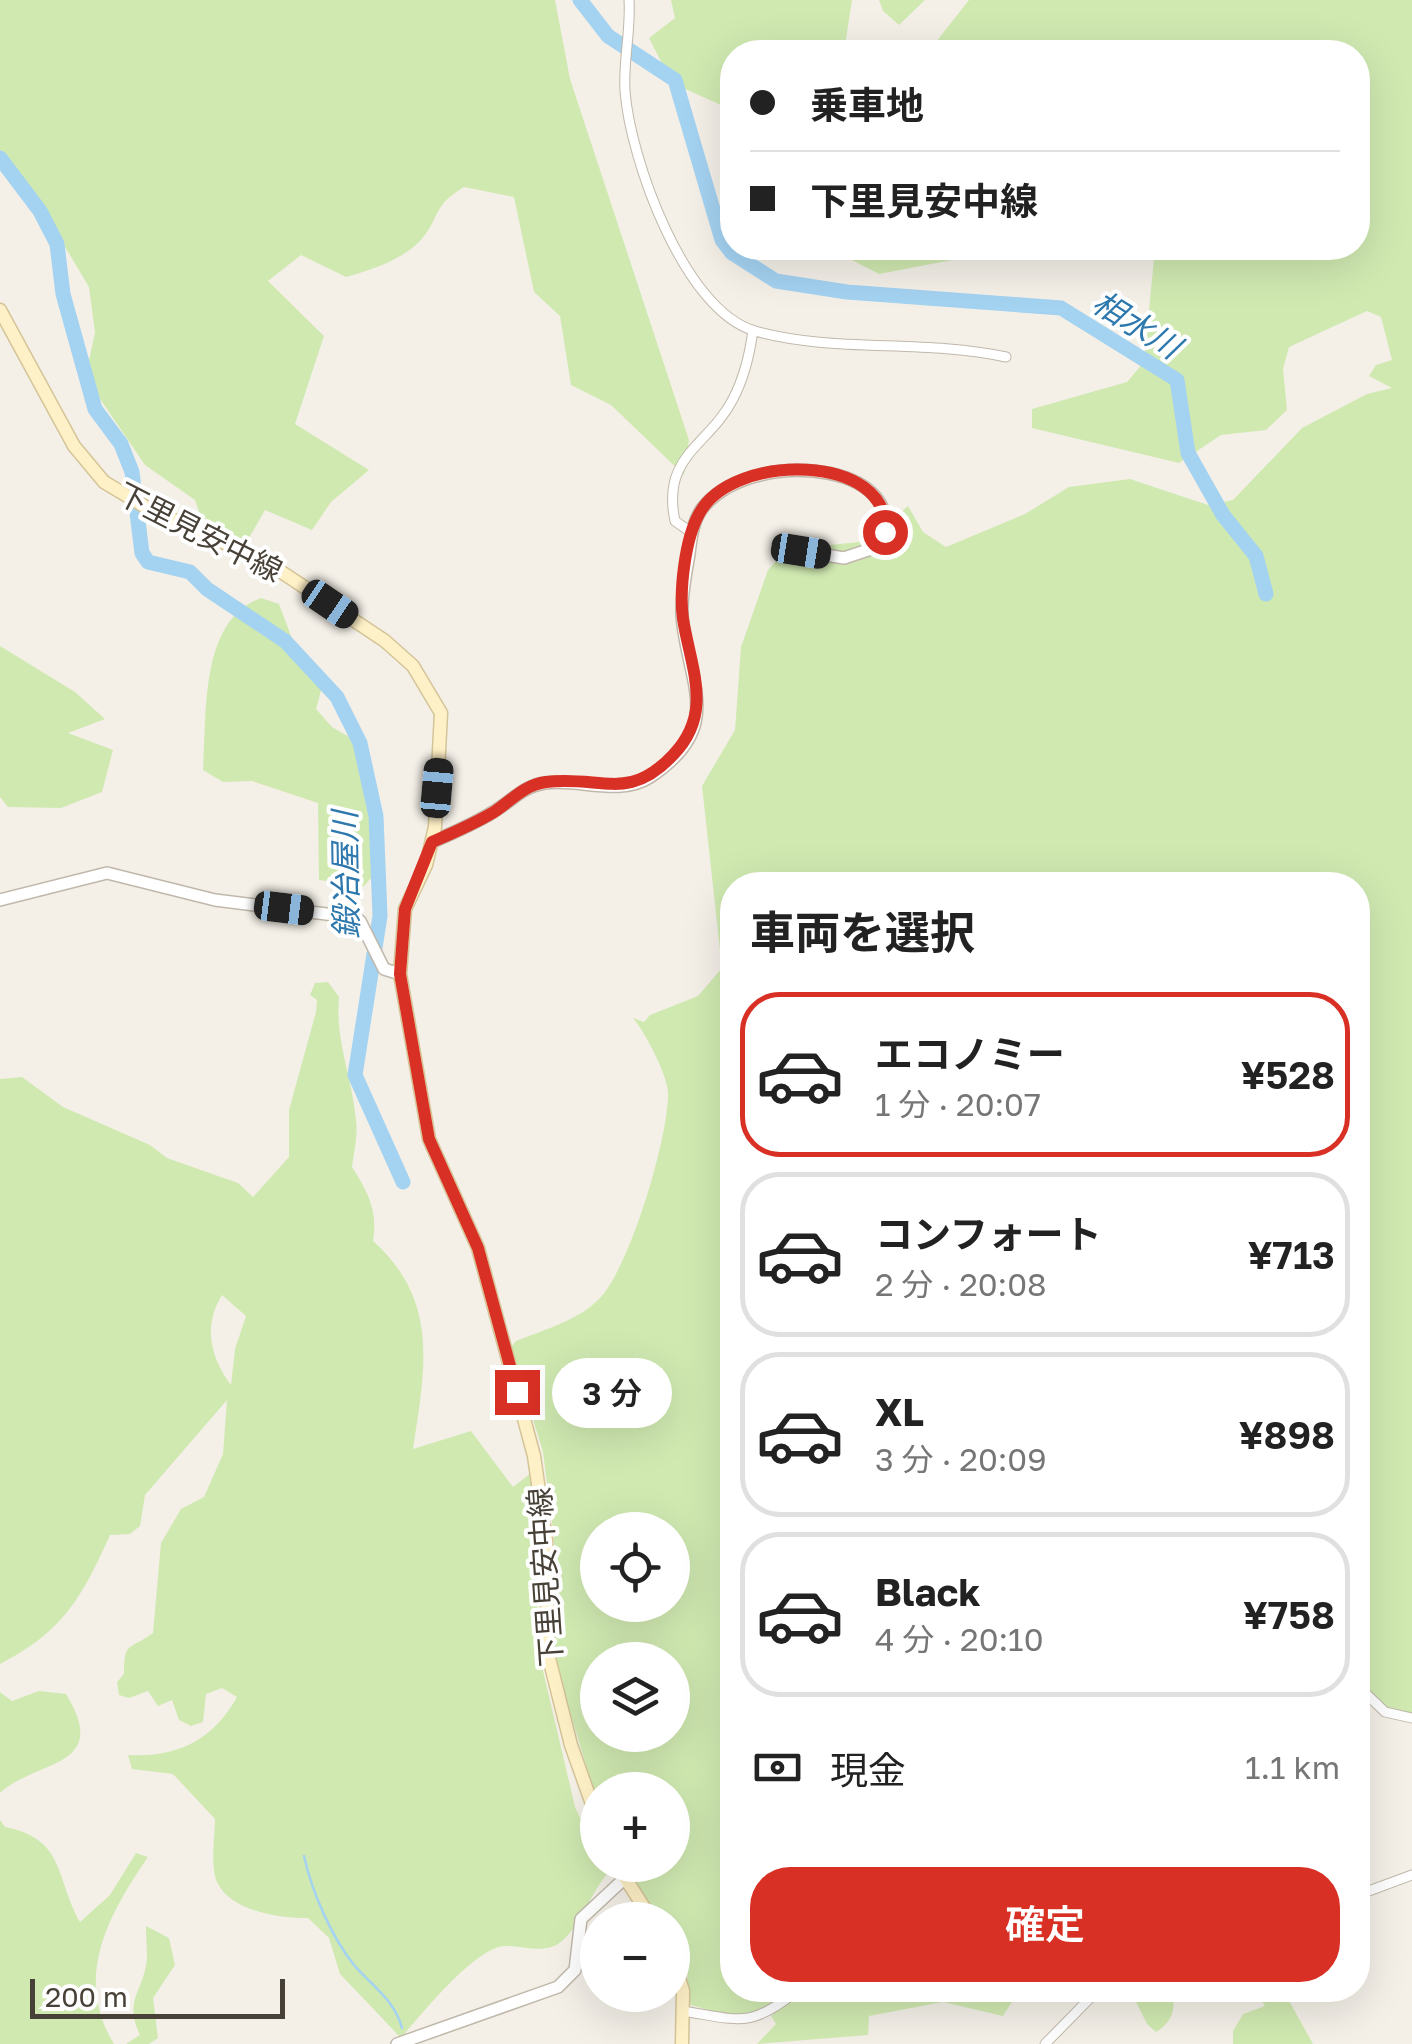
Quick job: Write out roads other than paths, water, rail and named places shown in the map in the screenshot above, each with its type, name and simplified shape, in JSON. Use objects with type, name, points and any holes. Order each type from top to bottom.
[{"type":"main road","name":"下里見安中線","points":[[0,310],[74,446],[104,482],[149,509],[265,561],[385,641],[413,666],[441,713],[432,842],[405,909],[400,974],[429,1139],[478,1248],[534,1456],[546,1539],[548,1654],[580,1772]]},
{"type":"main road","points":[[682,2044],[683,2012]]},
{"type":"street","points":[[629,0],[625,91],[652,196],[680,255],[708,298],[752,330],[834,342],[919,343],[1006,356]]},
{"type":"street","points":[[692,533],[675,521],[673,485],[692,446],[733,400],[752,330]]},
{"type":"street","points":[[432,842],[496,811],[526,788],[548,782],[632,784],[649,777],[674,755],[698,716],[700,698],[682,613],[692,533],[705,504],[724,488],[759,472],[789,467],[823,472],[856,484],[878,500],[886,514],[877,547],[844,558],[801,551],[793,558]]},
{"type":"street","points":[[0,900],[107,873],[215,900],[350,916],[360,921],[384,969],[400,974]]},
{"type":"street","points":[[1370,1698],[1385,1712],[1412,1718]]},
{"type":"street","points":[[1370,1890],[1412,1874]]},
{"type":"street","points":[[397,2044],[558,1987],[574,1970],[582,1919],[621,1882]]},
{"type":"street","points":[[690,2012],[736,2022],[753,2021],[781,2002]]},
{"type":"street","points":[[1044,2044],[1086,2002]]},
{"type":"waterway","name":"相水川","points":[[580,0],[608,36],[675,80],[720,233]]},
{"type":"waterway","name":"鍛冶屋川","points":[[0,158],[40,211],[57,244],[63,294],[95,409],[121,444],[132,472],[142,553],[148,562],[190,572],[207,589],[285,641],[337,697],[360,743],[376,816],[380,916],[355,1075],[403,1182]]},
{"type":"waterway","name":"相水川","points":[[743,260],[776,281],[847,292],[1061,308],[1177,380],[1188,453],[1223,515],[1256,556],[1266,594]]},
{"type":"waterway","points":[[304,1856],[330,1927],[354,1965],[388,2001],[402,2028]]}]
